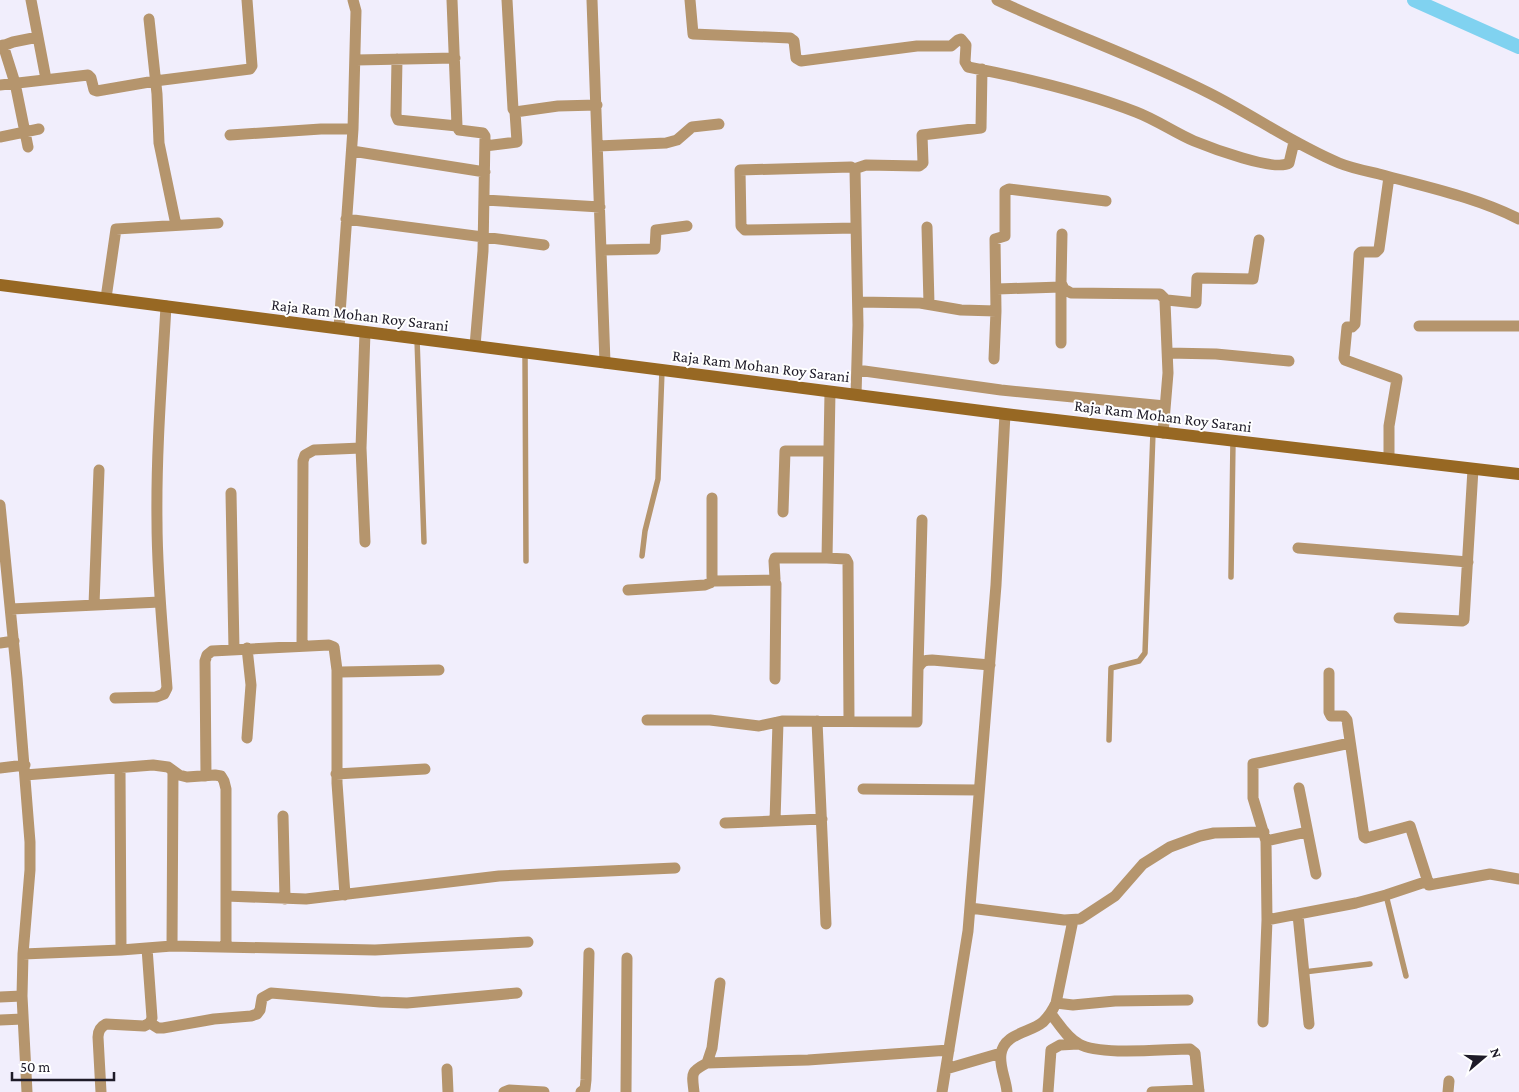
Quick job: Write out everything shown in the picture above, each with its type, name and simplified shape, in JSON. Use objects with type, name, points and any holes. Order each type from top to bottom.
[{"type":"street","points":[[32,0],[46,79]]},
{"type":"street","points":[[0,85],[88,76],[91,78],[94,90],[98,91],[251,68],[247,0]]},
{"type":"street","points":[[339,328],[352,151],[356,60],[356,11],[353,0]]},
{"type":"street","points":[[452,0],[458,126],[459,130],[483,133],[485,136],[485,200],[475,346]]},
{"type":"street","points":[[485,146],[517,142],[515,112],[513,109],[507,0]]},
{"type":"street","points":[[592,0],[605,363]]},
{"type":"street","points":[[690,0],[693,34],[790,38],[794,41],[796,58],[801,61],[917,46],[951,46],[961,39],[966,45],[966,65],[1085,94],[1137,112],[1193,140],[1234,156],[1264,163],[1287,164],[1294,142]]},
{"type":"street","points":[[997,0],[1024,13],[1117,50],[1208,92],[1294,142],[1341,164],[1492,206],[1519,219]]},
{"type":"street","points":[[149,19],[156,81],[159,143],[176,225]]},
{"type":"street","points":[[28,147],[15,83],[2,46],[38,37]]},
{"type":"street","points":[[356,60],[455,58]]},
{"type":"street","points":[[397,59],[396,115],[398,120],[458,126]]},
{"type":"street","points":[[856,228],[745,230],[741,226],[740,172],[742,170],[851,167],[854,169],[866,165],[919,166],[923,163],[922,135],[981,128],[982,70]]},
{"type":"street","points":[[515,112],[558,106],[596,105]]},
{"type":"street","points":[[598,146],[666,143],[677,140],[692,127],[719,124]]},
{"type":"street","points":[[0,137],[39,129]]},
{"type":"street","points":[[230,135],[321,129],[353,129]]},
{"type":"street","points":[[352,151],[485,172]]},
{"type":"street","points":[[854,169],[856,172],[858,302],[856,395]]},
{"type":"street","points":[[1389,177],[1379,249],[1376,252],[1361,252],[1359,254],[1355,324],[1352,327],[1347,327],[1344,358],[1345,360],[1398,379],[1389,426],[1389,459]]},
{"type":"street","points":[[994,359],[997,289],[995,239],[1005,236],[1005,191],[1009,189],[1106,200]]},
{"type":"street","points":[[485,200],[600,207]]},
{"type":"street","points":[[346,220],[544,245]]},
{"type":"street","points":[[106,298],[116,229],[218,223]]},
{"type":"street","points":[[602,250],[655,248],[656,230],[687,226]]},
{"type":"street","points":[[927,227],[929,304]]},
{"type":"street","points":[[1061,343],[1062,234]]},
{"type":"street","points":[[1061,285],[1072,293],[1160,294],[1166,300],[1196,303],[1197,278],[1253,279],[1259,240]]},
{"type":"street","name":"Raja Ram Mohan Roy Sarani","points":[[0,285],[1005,414],[1519,474]]},
{"type":"street","points":[[997,289],[1061,285]]},
{"type":"street","points":[[1158,432],[1165,406],[1168,353],[1166,300]]},
{"type":"street","points":[[858,302],[929,304],[961,310],[996,311]]},
{"type":"street","points":[[116,698],[156,697],[164,694],[167,688],[160,602],[157,522],[157,482],[166,306]]},
{"type":"street","points":[[1419,326],[1519,326]]},
{"type":"street","points":[[365,332],[361,448],[365,542]]},
{"type":"street","points":[[1168,353],[1216,354],[1289,361]]},
{"type":"street","points":[[857,370],[1001,390],[1165,406]]},
{"type":"street","points":[[827,558],[830,392]]},
{"type":"street","points":[[942,1092],[968,931],[996,586],[1005,414]]},
{"type":"street","points":[[302,646],[303,461],[305,455],[314,450],[361,448]]},
{"type":"street","points":[[783,512],[785,451],[829,451]]},
{"type":"street","points":[[1399,618],[1464,620],[1473,469]]},
{"type":"street","points":[[94,605],[99,470]]},
{"type":"street","points":[[231,493],[234,649]]},
{"type":"street","points":[[712,498],[713,580]]},
{"type":"street","points":[[0,505],[4,582],[11,609],[25,770],[30,870],[23,954],[22,996],[27,1092]]},
{"type":"street","points":[[647,720],[710,720],[759,726],[778,722],[817,721],[917,722],[922,520]]},
{"type":"street","points":[[1298,548],[1468,562]]},
{"type":"street","points":[[775,679],[776,584],[774,580],[774,560],[776,558],[846,559],[848,563],[850,721]]},
{"type":"street","points":[[628,590],[705,585],[713,580],[774,580]]},
{"type":"street","points":[[11,609],[160,602]]},
{"type":"street","points":[[0,643],[14,641]]},
{"type":"street","points":[[206,776],[205,661],[207,655],[212,651],[247,648],[328,644],[334,647],[337,670],[336,774],[345,895]]},
{"type":"street","points":[[247,648],[251,685],[247,738]]},
{"type":"street","points":[[918,668],[921,662],[925,660],[990,666]]},
{"type":"street","points":[[337,670],[341,672],[439,670]]},
{"type":"street","points":[[1329,673],[1329,712],[1331,716],[1346,718],[1363,835],[1366,838],[1410,826],[1431,885],[1490,874],[1519,879]]},
{"type":"street","points":[[817,721],[826,924]]},
{"type":"street","points":[[775,821],[778,722]]},
{"type":"street","points":[[1263,1022],[1267,920],[1265,836],[1253,798],[1253,764],[1350,744]]},
{"type":"street","points":[[0,768],[25,770],[162,766],[187,777],[221,776],[226,788],[226,947]]},
{"type":"street","points":[[120,768],[121,950]]},
{"type":"street","points":[[336,774],[425,769]]},
{"type":"street","points":[[172,946],[173,771]]},
{"type":"street","points":[[863,788],[979,790]]},
{"type":"street","points":[[1299,788],[1316,874]]},
{"type":"street","points":[[283,816],[285,899]]},
{"type":"street","points":[[725,823],[822,819]]},
{"type":"street","points":[[970,908],[1073,920],[1080,919],[1114,896],[1143,864],[1170,847],[1214,833],[1265,836],[1307,832]]},
{"type":"street","points":[[226,896],[306,899],[499,876],[675,868]]},
{"type":"street","points":[[1267,920],[1356,904],[1428,881]]},
{"type":"street","points":[[1298,914],[1309,1024]]},
{"type":"street","points":[[1007,1092],[1001,1067],[1001,1054],[1007,1040],[1037,1026],[1051,1014],[1056,1003],[1073,920]]},
{"type":"street","points":[[23,954],[172,946],[375,950],[528,942]]},
{"type":"street","points":[[101,1092],[98,1032],[101,1026],[106,1024],[144,1026],[150,1023],[152,1018],[147,948]]},
{"type":"street","points":[[583,1091],[589,953]]},
{"type":"street","points":[[626,1092],[627,958]]},
{"type":"street","points":[[707,1063],[712,1048],[720,983]]},
{"type":"street","points":[[150,1023],[158,1028],[163,1028],[214,1019],[251,1016],[260,1010],[262,998],[271,993],[394,1003],[517,993]]},
{"type":"street","points":[[0,997],[22,996]]},
{"type":"street","points":[[1056,1003],[1073,1005],[1115,1001],[1188,1000]]},
{"type":"street","points":[[1051,1014],[1078,1044],[1095,1050],[1190,1049],[1195,1054],[1199,1091],[1152,1092]]},
{"type":"street","points":[[0,1020],[23,1019]]},
{"type":"street","points":[[1048,1092],[1051,1050],[1060,1046],[1078,1044]]},
{"type":"street","points":[[694,1092],[694,1073],[696,1068],[707,1063],[799,1061],[949,1050]]},
{"type":"street","points":[[946,1069],[1001,1054]]},
{"type":"street","points":[[447,1069],[448,1092]]},
{"type":"street","points":[[504,1092],[509,1090],[544,1092]]},
{"type":"lane","points":[[417,339],[424,542]]},
{"type":"lane","points":[[525,352],[526,561]]},
{"type":"lane","points":[[642,556],[645,531],[658,479],[662,370]]},
{"type":"lane","points":[[1109,740],[1111,668],[1139,661],[1145,653],[1158,432]]},
{"type":"lane","points":[[1231,577],[1233,441]]},
{"type":"lane","points":[[1386,895],[1406,976]]},
{"type":"lane","points":[[1304,972],[1370,964]]},
{"type":"waterway","points":[[1414,0],[1519,47]]}]
